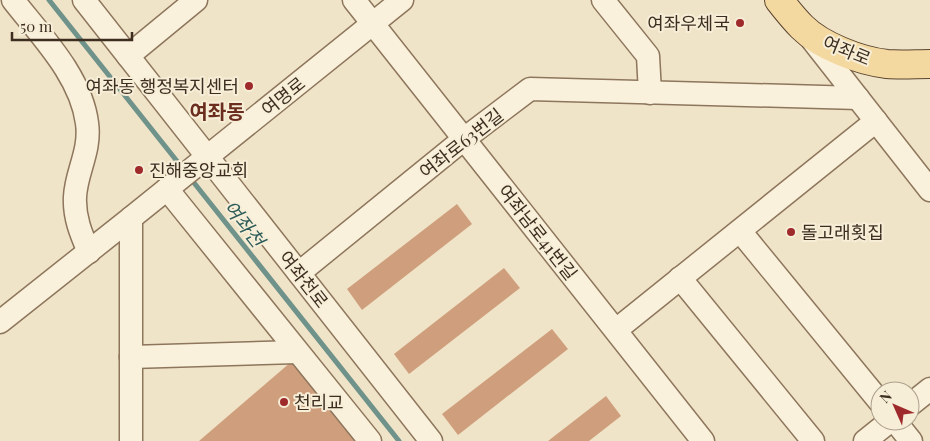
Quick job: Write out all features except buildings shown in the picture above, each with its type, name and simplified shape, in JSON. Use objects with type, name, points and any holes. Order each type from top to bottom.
[{"type":"main road","name":"여좌로","points":[[779,0],[803,28],[821,41],[869,61],[889,64],[930,64]]},
{"type":"street","points":[[13,0],[61,62],[79,95],[84,110],[87,123],[87,140],[75,196],[75,212],[89,252]]},
{"type":"street","name":"여좌천로","points":[[84,0],[431,441]]},
{"type":"street","points":[[128,56],[196,0]]},
{"type":"street","name":"여좌남로41번길","points":[[354,0],[703,441]]},
{"type":"street","name":"여명로","points":[[0,322],[402,0]]},
{"type":"street","points":[[604,0],[648,56],[650,92]]},
{"type":"street","points":[[803,28],[930,190]]},
{"type":"street","name":"여좌로63번길","points":[[298,273],[464,139],[530,89],[858,98]]},
{"type":"street","points":[[616,330],[876,121]]},
{"type":"street","points":[[167,189],[370,441]]},
{"type":"street","points":[[131,218],[132,441]]},
{"type":"street","points":[[740,231],[870,390]]},
{"type":"street","points":[[680,278],[813,441]]},
{"type":"street","points":[[131,357],[297,352]]},
{"type":"street","points":[[920,397],[930,389]]},
{"type":"street","points":[[864,441],[877,431]]},
{"type":"street","points":[[904,431],[912,441]]},
{"type":"waterway","name":"여좌천","points":[[49,0],[184,170]]},
{"type":"waterway","name":"여좌천","points":[[191,179],[399,441]]},
{"type":"place","name":"여좌우체국","points":[[740,23]]},
{"type":"place","name":"여좌동 행정복지센터","points":[[249,86]]},
{"type":"place","name":"진해중앙교회","points":[[139,170]]},
{"type":"place","name":"돌고래횟집","points":[[791,232]]},
{"type":"place","name":"천리교","points":[[284,402]]},
{"type":"district","name":"여좌동","points":[[217,110]]}]
